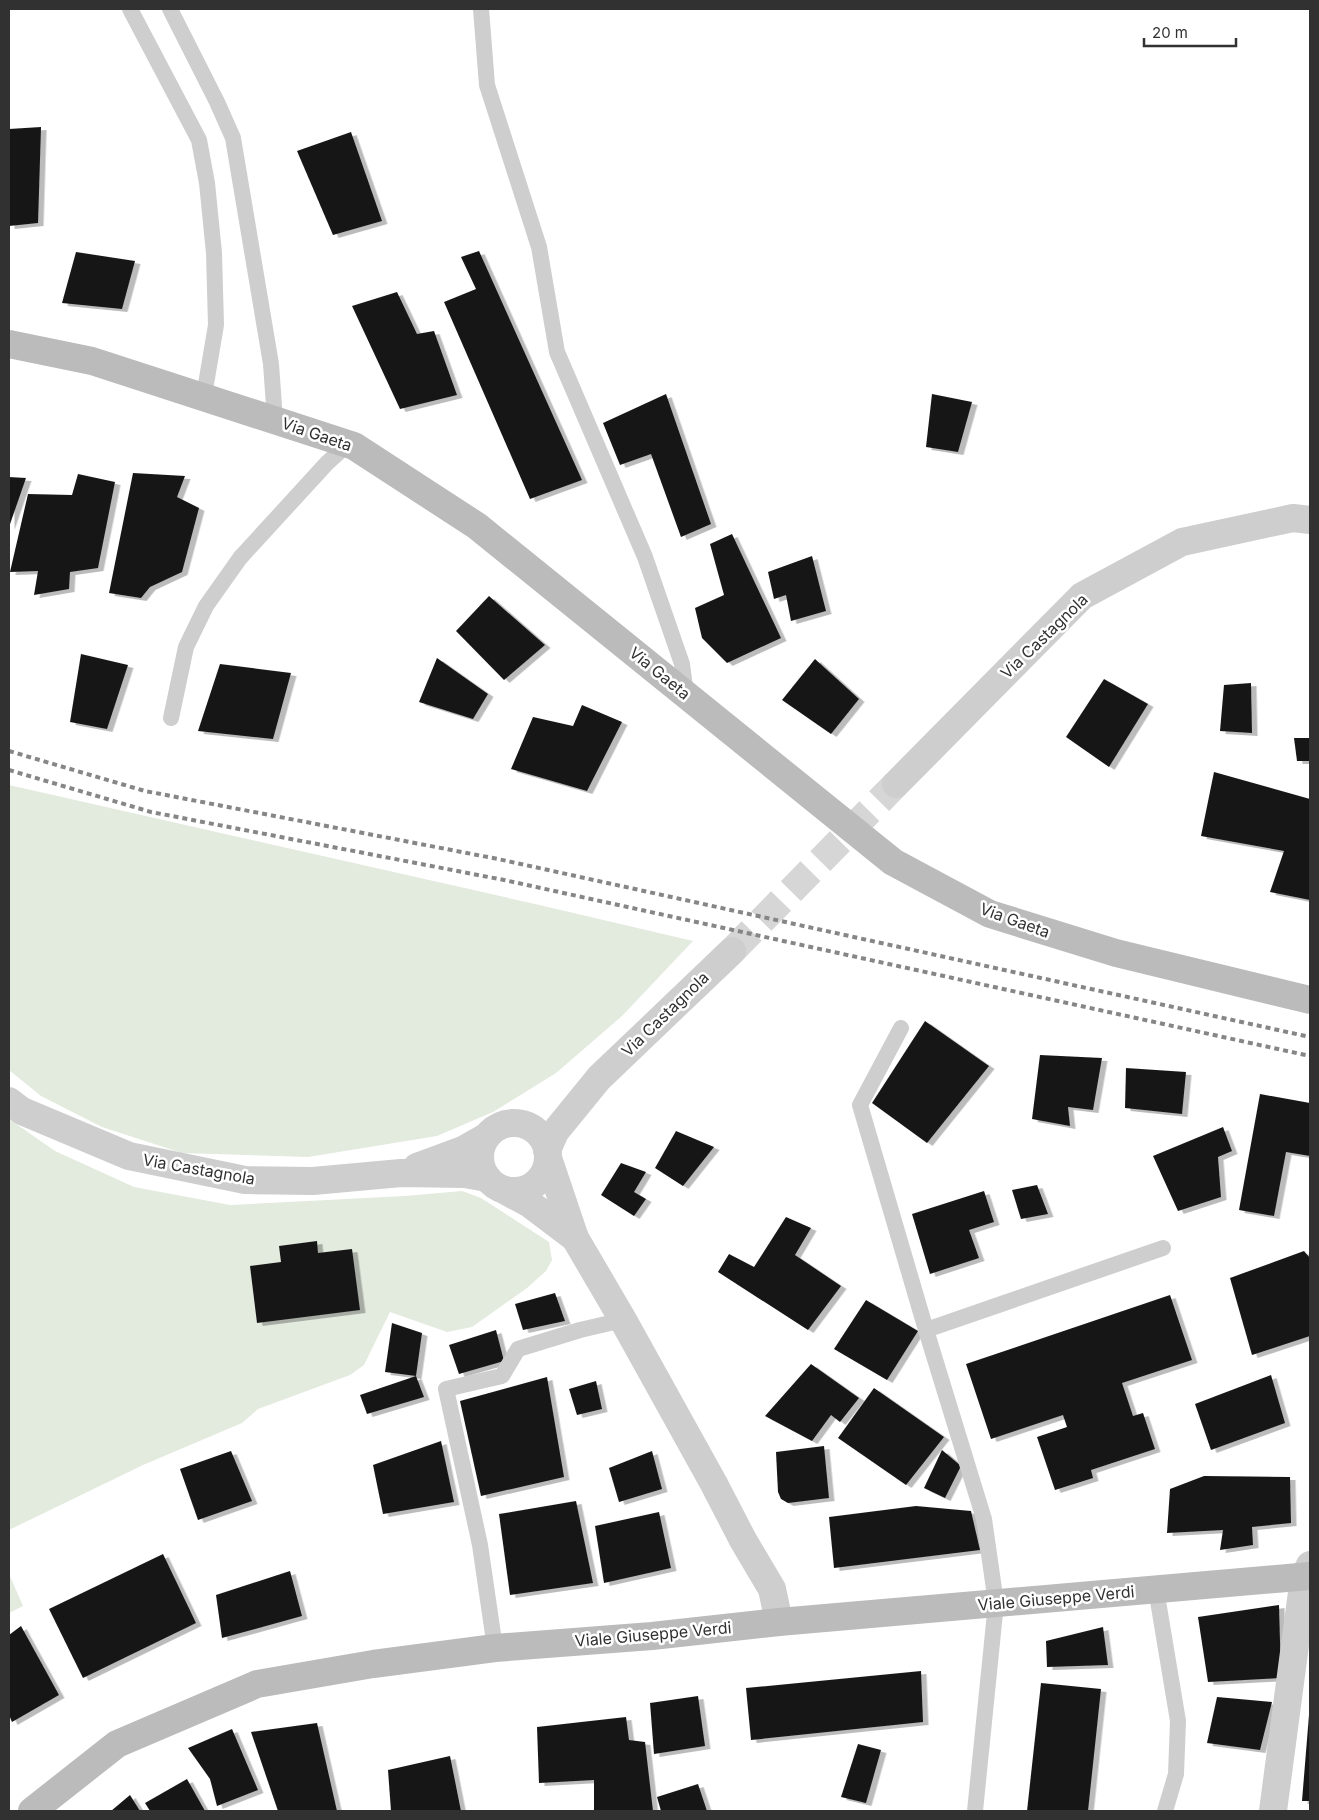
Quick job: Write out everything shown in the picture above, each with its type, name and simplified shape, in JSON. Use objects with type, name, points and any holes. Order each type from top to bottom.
[{"type":"street","name":"Via Gaeta","points":[[9,344],[92,361],[354,446],[477,526],[893,862],[990,914],[1116,953],[1310,1000]]},
{"type":"street","name":"Via Castagnola","points":[[896,784],[1082,596],[1182,542],[1293,518],[1310,520]]},
{"type":"street","name":"Via Castagnola","points":[[599,1078],[732,951]]},
{"type":"street","points":[[516,1123],[553,1109],[577,1095],[599,1078]]},
{"type":"street","points":[[401,1172],[465,1174],[515,1191],[526,1189],[535,1184],[543,1175],[548,1164],[547,1154],[555,1132],[599,1078]]},
{"type":"street","name":"Via Castagnola","points":[[9,1101],[22,1111],[129,1156],[245,1180],[313,1182],[401,1172]]},
{"type":"street","points":[[574,1238],[530,1204],[496,1184],[482,1168],[480,1158],[481,1146],[494,1129],[504,1124],[516,1123],[527,1125],[537,1132],[544,1141],[574,1238],[623,1320],[743,1540],[772,1589],[779,1622]]},
{"type":"street","points":[[401,1172],[439,1160],[486,1137]]},
{"type":"street","points":[[1273,1811],[1308,1573]]},
{"type":"street","name":"Viale Giuseppe Verdi","points":[[32,1811],[118,1744],[257,1684],[373,1664],[495,1648],[652,1636],[779,1622],[1156,1590],[1308,1573]]},
{"type":"lane","points":[[130,9],[199,140],[207,183],[214,253],[216,324],[204,396]]},
{"type":"lane","points":[[170,9],[233,138],[271,364],[275,420]]},
{"type":"lane","points":[[481,9],[487,85],[539,247],[557,352],[645,557],[682,664],[686,694]]},
{"type":"lane","points":[[171,718],[186,647],[206,606],[240,558],[327,463],[348,444]]},
{"type":"lane","points":[[901,1028],[860,1105],[984,1519],[996,1603],[975,1811]]},
{"type":"lane","points":[[926,1330],[1163,1248]]},
{"type":"lane","points":[[495,1648],[480,1545],[446,1389],[502,1376],[518,1349],[580,1330],[623,1320]]},
{"type":"lane","points":[[1156,1590],[1178,1721],[1176,1774],[1165,1811]]},
{"type":"shaded area","points":[[9,785],[693,941],[622,1016],[556,1073],[493,1112],[437,1136],[308,1157],[182,1153],[102,1127],[41,1096],[9,1070]]},
{"type":"shaded area","points":[[9,1119],[55,1151],[134,1187],[230,1205],[405,1196],[462,1191],[481,1198],[549,1242],[552,1260],[546,1271],[527,1288],[472,1327],[447,1332],[390,1312],[364,1365],[350,1375],[258,1409],[242,1423],[143,1465],[9,1530]]},
{"type":"shaded area","points":[[9,1574],[23,1606],[9,1613]]},
{"type":"building","points":[[41,127],[38,223],[9,226],[9,129]]},
{"type":"building","points":[[351,132],[382,221],[333,235],[297,151]]},
{"type":"building","points":[[479,251],[582,480],[530,499],[444,302],[476,289],[461,257]]},
{"type":"building","points":[[76,252],[135,261],[122,309],[62,303]]},
{"type":"building","points":[[397,292],[417,334],[434,331],[457,395],[400,409],[352,306]]},
{"type":"building","points":[[666,394],[711,524],[681,537],[651,454],[620,465],[603,423]]},
{"type":"building","points":[[932,394],[972,402],[958,452],[926,447]]},
{"type":"building","points":[[133,473],[185,476],[177,497],[199,508],[182,572],[150,587],[141,598],[109,593]]},
{"type":"building","points":[[78,474],[115,482],[98,568],[70,572],[69,589],[34,595],[38,571],[10,572],[28,494],[72,495]]},
{"type":"building","points":[[9,477],[26,478],[9,527]]},
{"type":"building","points":[[732,534],[781,638],[727,663],[702,638],[695,608],[724,595],[710,544]]},
{"type":"building","points":[[812,556],[826,611],[791,621],[786,595],[774,599],[768,572]]},
{"type":"building","points":[[489,596],[545,645],[504,680],[456,631]]},
{"type":"building","points":[[81,654],[128,665],[107,729],[70,722]]},
{"type":"building","points":[[437,658],[488,694],[473,719],[419,702]]},
{"type":"building","points":[[815,659],[859,699],[831,734],[782,700]]},
{"type":"building","points":[[220,664],[291,673],[273,739],[198,731]]},
{"type":"building","points":[[1104,679],[1148,704],[1109,767],[1066,737]]},
{"type":"building","points":[[1251,683],[1252,733],[1220,731],[1224,685]]},
{"type":"building","points":[[582,705],[622,722],[587,791],[511,769],[533,717],[573,726]]},
{"type":"building","points":[[1294,738],[1310,738],[1310,761],[1297,761]]},
{"type":"building","points":[[1214,772],[1310,799],[1310,900],[1270,892],[1284,851],[1201,836]]},
{"type":"building","points":[[925,1021],[989,1066],[927,1143],[872,1103]]},
{"type":"building","points":[[1040,1055],[1102,1058],[1093,1110],[1068,1107],[1070,1126],[1032,1119]]},
{"type":"building","points":[[1126,1068],[1186,1072],[1182,1114],[1125,1108]]},
{"type":"building","points":[[1260,1094],[1310,1103],[1310,1156],[1286,1152],[1274,1216],[1239,1210]]},
{"type":"building","points":[[1223,1127],[1232,1151],[1218,1157],[1221,1197],[1178,1211],[1153,1156]]},
{"type":"building","points":[[676,1131],[714,1147],[683,1186],[655,1168]]},
{"type":"building","points":[[621,1163],[646,1172],[634,1192],[646,1199],[634,1216],[601,1195]]},
{"type":"building","points":[[1037,1185],[1048,1214],[1021,1219],[1012,1190]]},
{"type":"building","points":[[984,1191],[994,1222],[969,1230],[979,1258],[930,1274],[912,1214]]},
{"type":"building","points":[[786,1217],[811,1228],[795,1255],[841,1286],[808,1330],[718,1272],[729,1254],[754,1267]]},
{"type":"building","points":[[317,1241],[318,1253],[352,1249],[360,1310],[257,1323],[250,1266],[281,1262],[279,1246]]},
{"type":"building","points":[[1304,1251],[1310,1258],[1310,1336],[1252,1355],[1230,1278]]},
{"type":"building","points":[[555,1293],[565,1321],[523,1330],[515,1304]]},
{"type":"building","points":[[1170,1295],[1192,1360],[1122,1383],[1133,1416],[1143,1413],[1155,1449],[1091,1470],[1093,1478],[1055,1490],[1037,1437],[1067,1427],[1063,1415],[991,1439],[966,1364]]},
{"type":"building","points":[[866,1300],[918,1331],[887,1380],[834,1349]]},
{"type":"building","points":[[392,1323],[422,1333],[416,1376],[385,1372]]},
{"type":"building","points":[[496,1330],[504,1361],[459,1374],[449,1345]]},
{"type":"building","points":[[811,1364],[859,1398],[840,1422],[831,1415],[812,1441],[765,1416]]},
{"type":"building","points":[[1271,1375],[1285,1423],[1211,1450],[1195,1404]]},
{"type":"building","points":[[416,1376],[424,1397],[367,1414],[360,1395]]},
{"type":"building","points":[[547,1377],[564,1477],[481,1496],[460,1401]]},
{"type":"building","points":[[596,1381],[602,1409],[577,1415],[569,1389]]},
{"type":"building","points":[[874,1388],[944,1437],[906,1485],[838,1438]]},
{"type":"building","points":[[441,1441],[454,1502],[383,1514],[373,1465]]},
{"type":"building","points":[[824,1446],[829,1498],[788,1503],[781,1499],[778,1492],[776,1452]]},
{"type":"building","points":[[942,1450],[961,1466],[945,1498],[924,1488]]},
{"type":"building","points":[[231,1451],[252,1501],[198,1520],[180,1469]]},
{"type":"building","points":[[652,1451],[662,1489],[619,1502],[609,1468]]},
{"type":"building","points":[[1204,1476],[1290,1477],[1291,1523],[1252,1527],[1253,1545],[1220,1550],[1223,1530],[1167,1533],[1170,1489]]},
{"type":"building","points":[[576,1501],[593,1583],[510,1595],[499,1514]]},
{"type":"building","points":[[916,1506],[971,1511],[980,1550],[834,1568],[829,1517]]},
{"type":"building","points":[[659,1512],[671,1568],[604,1583],[595,1526]]},
{"type":"building","points":[[163,1554],[196,1623],[83,1678],[49,1609]]},
{"type":"building","points":[[290,1571],[302,1616],[222,1638],[216,1595]]},
{"type":"building","points":[[1279,1605],[1281,1678],[1208,1682],[1198,1617]]},
{"type":"building","points":[[21,1626],[59,1695],[12,1722],[9,1715],[9,1635]]},
{"type":"building","points":[[1103,1627],[1108,1665],[1047,1667],[1046,1641]]},
{"type":"building","points":[[921,1671],[923,1722],[751,1740],[746,1688]]},
{"type":"building","points":[[1041,1683],[1101,1689],[1088,1811],[1027,1811]]},
{"type":"building","points":[[698,1696],[705,1746],[654,1754],[650,1703]]},
{"type":"building","points":[[1217,1697],[1272,1702],[1260,1750],[1207,1743]]},
{"type":"building","points":[[1309,1715],[1310,1801],[1302,1801]]},
{"type":"building","points":[[626,1717],[629,1740],[645,1742],[653,1811],[594,1811],[594,1780],[539,1783],[537,1727]]},
{"type":"building","points":[[317,1723],[337,1811],[278,1811],[251,1732]]},
{"type":"building","points":[[232,1729],[258,1790],[217,1806],[210,1779],[188,1748]]},
{"type":"building","points":[[858,1744],[881,1750],[866,1803],[841,1797]]},
{"type":"building","points":[[450,1756],[461,1811],[391,1811],[388,1770]]},
{"type":"building","points":[[187,1779],[205,1811],[150,1811],[145,1803]]},
{"type":"building","points":[[698,1784],[707,1811],[661,1811],[657,1797]]},
{"type":"building","points":[[130,1795],[140,1811],[111,1811]]},
{"type":"tunnel","points":[[732,951],[896,784]]},
{"type":"railway","points":[[9,751],[145,791],[498,859],[1310,1037]]},
{"type":"railway","points":[[9,770],[151,812],[504,880],[1310,1056]]}]
